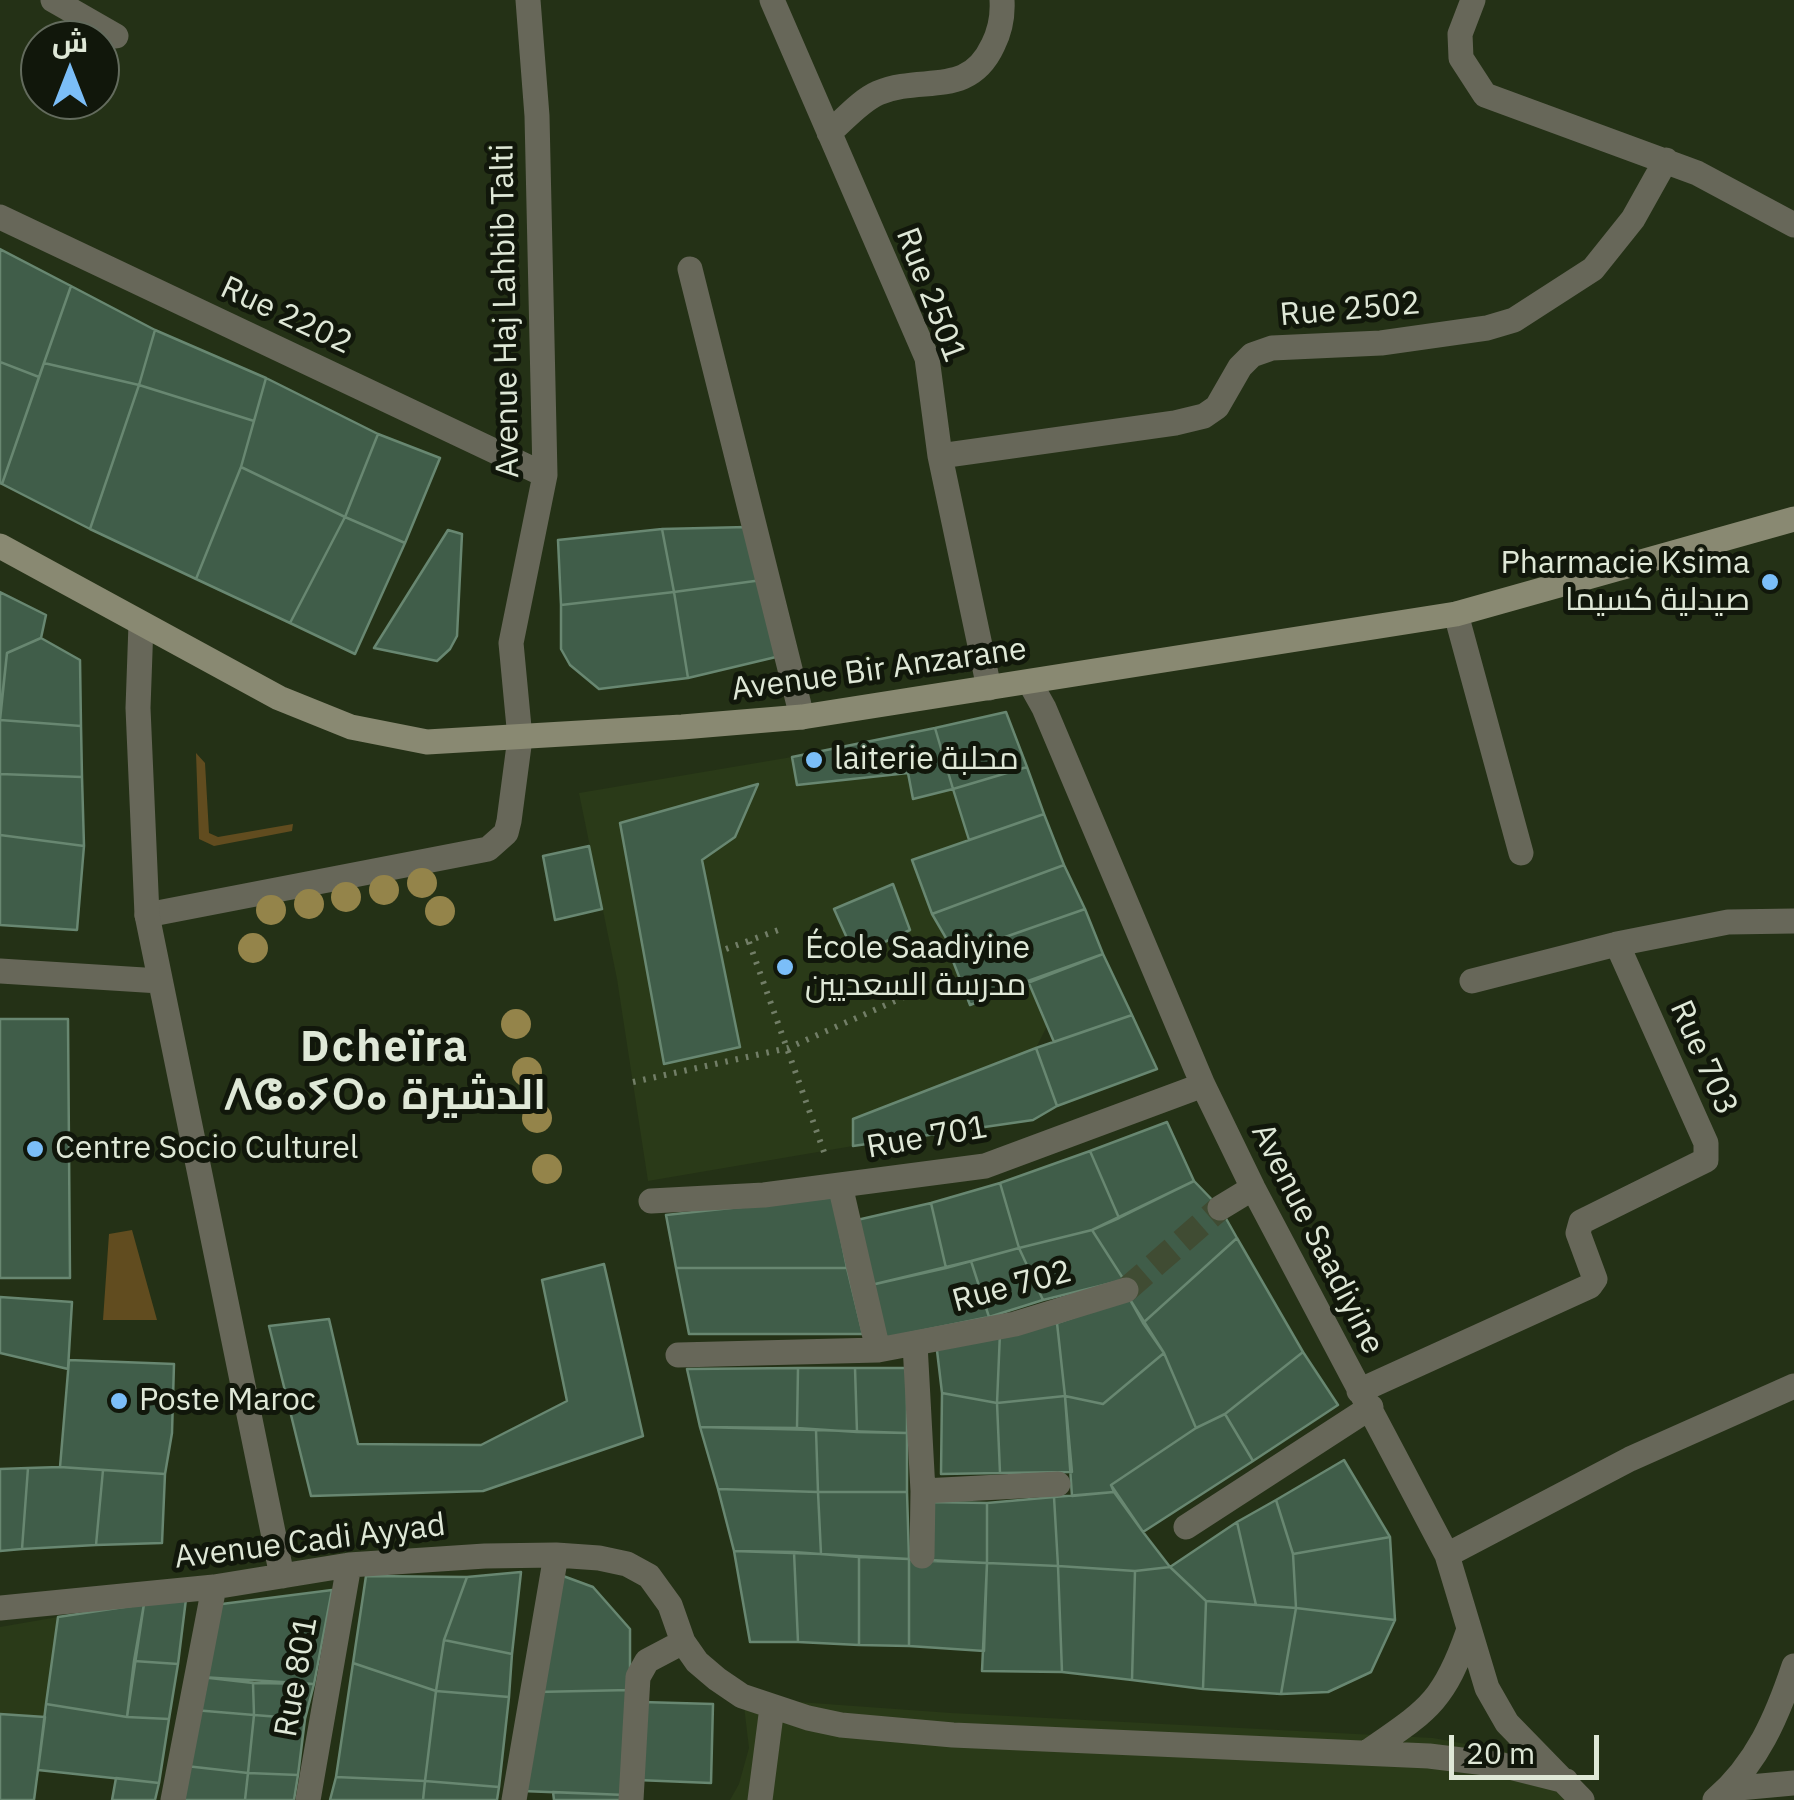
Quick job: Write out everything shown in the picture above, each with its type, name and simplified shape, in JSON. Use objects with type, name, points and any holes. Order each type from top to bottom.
[{"type":"street","points":[[53,0],[88,20]]},
{"type":"street","name":"Avenue Haj Lahbib Talti","points":[[148,914],[488,849],[506,833],[520,738],[512,643],[545,475],[537,116],[528,0]]},
{"type":"street","name":"Rue 2501","points":[[772,0],[927,358],[940,456],[990,688]]},
{"type":"street","points":[[830,133],[874,95],[902,86],[949,82],[973,75],[985,62],[1000,32],[1002,0]]},
{"type":"street","points":[[1474,0],[1460,34],[1461,58],[1486,95],[1698,173],[1794,226]]},
{"type":"street","name":"Rue 2502","points":[[940,456],[1204,416],[1217,406],[1229,382],[1252,355],[1272,348],[1381,342],[1487,328],[1514,320],[1593,268],[1632,220],[1666,160]]},
{"type":"street","name":"Rue 2202","points":[[0,217],[545,475]]},
{"type":"street","points":[[690,269],[802,717]]},
{"type":"street","name":"Avenue Bir Anzarane","points":[[0,546],[264,691],[351,728],[427,742],[802,717],[1456,614],[1794,519]]},
{"type":"street","points":[[1456,614],[1521,853]]},
{"type":"street","points":[[141,624],[138,708],[148,914],[282,1576]]},
{"type":"street","name":"Avenue Saadiyine","points":[[1030,682],[1203,1085],[1252,1188],[1446,1555],[1487,1688],[1507,1723],[1574,1790]]},
{"type":"street","points":[[1472,981],[1617,944],[1728,922],[1794,921]]},
{"type":"street","name":"Rue 703","points":[[1365,1399],[1590,1286],[1595,1279],[1578,1233],[1581,1222],[1706,1160],[1706,1143],[1617,944]]},
{"type":"street","points":[[0,971],[160,981]]},
{"type":"street","name":"Rue 701","points":[[651,1200],[764,1195],[985,1166],[1203,1085]]},
{"type":"street","points":[[840,1185],[878,1350]]},
{"type":"street","points":[[1220,1208],[1252,1188]]},
{"type":"street","name":"Rue 702","points":[[678,1355],[878,1350],[1016,1324],[1126,1290]]},
{"type":"street","points":[[914,1344],[923,1491],[922,1556]]},
{"type":"street","points":[[1446,1555],[1630,1459],[1794,1386]]},
{"type":"street","points":[[1186,1527],[1365,1399]]},
{"type":"street","points":[[923,1491],[1058,1484]]},
{"type":"street","points":[[514,1800],[556,1555]]},
{"type":"street","name":"Avenue Cadi Ayyad","points":[[0,1608],[214,1587],[349,1565],[556,1555],[627,1564],[649,1576],[670,1604],[683,1642],[697,1662],[742,1696],[841,1725],[954,1735],[1461,1759],[1502,1765],[1574,1790]]},
{"type":"street","name":"Rue 801","points":[[308,1800],[349,1565]]},
{"type":"street","points":[[173,1800],[214,1587]]},
{"type":"street","points":[[1366,1754],[1426,1711],[1439,1696],[1455,1669],[1468,1632]]},
{"type":"street","points":[[631,1800],[638,1677],[647,1661],[683,1642]]},
{"type":"street","points":[[1721,1795],[1754,1757],[1778,1714],[1794,1666]]},
{"type":"street","points":[[760,1800],[772,1707]]},
{"type":"street","points":[[1721,1795],[1794,1783]]},
{"type":"path","points":[[726,948],[784,928]]},
{"type":"path","points":[[749,942],[824,1152]]},
{"type":"path","points":[[632,1082],[788,1048],[929,986]]},
{"type":"shaded area","points":[[196,753],[205,763],[209,833],[218,837],[293,824],[292,831],[214,846],[199,839]]},
{"type":"shaded area","name":"École Saadiyine مدرسة السعديين","points":[[792,757],[797,785],[908,773],[913,799],[953,789],[969,840],[913,861],[970,1005],[1028,981],[1051,1018],[1036,1048],[853,1119],[853,1146],[648,1181],[617,979],[579,793]]},
{"type":"shaded area","points":[[132,1230],[157,1320],[103,1320],[109,1234]]},
{"type":"shaded area","points":[[58,1617],[45,1717],[0,1714],[0,1627]]},
{"type":"shaded area","points":[[743,1698],[1433,1738],[1504,1751],[1565,1783],[1578,1800],[730,1800],[749,1748]]},
{"type":"building","points":[[0,249],[71,286],[39,377],[0,362]]},
{"type":"building","points":[[71,286],[155,330],[139,385],[44,363]]},
{"type":"building","points":[[155,330],[266,378],[254,421],[139,385]]},
{"type":"building","points":[[0,362],[39,377],[2,484],[0,483]]},
{"type":"building","points":[[44,363],[139,385],[90,529],[2,484]]},
{"type":"building","points":[[266,378],[378,434],[345,517],[241,467]]},
{"type":"building","points":[[139,385],[254,421],[241,467],[196,579],[90,529]]},
{"type":"building","points":[[378,434],[440,458],[405,543],[345,517]]},
{"type":"building","points":[[241,467],[345,517],[290,623],[196,579]]},
{"type":"building","points":[[345,517],[405,543],[355,654],[290,623]]},
{"type":"building","points":[[747,527],[762,580],[674,592],[662,529]]},
{"type":"building","points":[[662,529],[674,592],[561,605],[558,540]]},
{"type":"building","points":[[448,530],[462,534],[457,636],[450,649],[437,661],[374,648]]},
{"type":"building","points":[[762,580],[776,657],[688,678],[674,592]]},
{"type":"building","points":[[0,592],[46,615],[41,638],[7,653],[0,717]]},
{"type":"building","points":[[674,592],[688,678],[599,689],[570,665],[561,649],[561,605]]},
{"type":"building","points":[[41,638],[80,660],[81,726],[0,720],[7,653]]},
{"type":"building","points":[[1006,712],[1027,767],[953,789],[935,728]]},
{"type":"building","points":[[0,720],[81,726],[82,777],[0,774]]},
{"type":"building","points":[[935,728],[953,789],[913,799],[908,773],[797,785],[792,757]]},
{"type":"building","points":[[1027,767],[1044,814],[969,840],[953,789]]},
{"type":"building","points":[[0,774],[82,777],[84,846],[0,835]]},
{"type":"building","points":[[758,784],[735,837],[702,860],[740,1047],[664,1064],[620,823]]},
{"type":"building","points":[[1044,814],[1064,865],[932,914],[912,860]]},
{"type":"building","points":[[0,835],[84,846],[77,930],[0,925]]},
{"type":"building","points":[[589,846],[602,909],[555,920],[543,856]]},
{"type":"building","points":[[1064,865],[1085,909],[951,956],[932,914]]},
{"type":"building","points":[[893,884],[910,930],[855,956],[834,909]]},
{"type":"building","points":[[1085,909],[1103,954],[970,1005],[951,956]]},
{"type":"building","points":[[1103,954],[1132,1015],[1054,1042],[1028,981]]},
{"type":"building","points":[[1132,1015],[1157,1069],[1057,1106],[1036,1048]]},
{"type":"building","name":"Centre Socio Culturel","points":[[0,1019],[68,1019],[70,1278],[0,1278]]},
{"type":"building","points":[[1036,1048],[1057,1106],[1033,1120],[853,1146],[853,1119]]},
{"type":"building","points":[[1167,1122],[1194,1181],[1119,1218],[1090,1151]]},
{"type":"building","points":[[1090,1151],[1119,1218],[1092,1230],[1019,1248],[1000,1183]]},
{"type":"building","points":[[1194,1181],[1220,1208],[1237,1238],[1143,1323],[1124,1280],[1092,1230]]},
{"type":"building","points":[[1000,1183],[1019,1248],[946,1268],[931,1203]]},
{"type":"building","points":[[833,1197],[847,1268],[676,1268],[666,1215]]},
{"type":"building","points":[[931,1203],[946,1268],[871,1285],[857,1220]]},
{"type":"building","points":[[1092,1230],[1124,1280],[1043,1300],[1019,1248]]},
{"type":"building","points":[[1237,1238],[1303,1352],[1225,1414],[1196,1428],[1164,1353],[1143,1323]]},
{"type":"building","points":[[1019,1248],[1043,1300],[989,1317],[971,1261]]},
{"type":"building","points":[[971,1261],[989,1317],[886,1338],[871,1285]]},
{"type":"building","points":[[604,1264],[643,1436],[483,1491],[311,1496],[269,1326],[329,1319],[358,1444],[481,1445],[567,1401],[542,1280]]},
{"type":"building","points":[[676,1268],[847,1268],[863,1334],[689,1334]]},
{"type":"building","points":[[0,1297],[72,1302],[68,1369],[0,1353]]},
{"type":"building","points":[[1129,1298],[1164,1353],[1103,1404],[1065,1396],[1057,1323]]},
{"type":"building","points":[[1057,1323],[1065,1396],[997,1403],[1000,1333]]},
{"type":"building","points":[[1000,1333],[997,1403],[942,1393],[936,1342]]},
{"type":"building","points":[[1303,1352],[1338,1405],[1253,1461],[1225,1414]]},
{"type":"building","points":[[1164,1353],[1196,1428],[1111,1485],[1114,1492],[1072,1496],[1065,1396],[1103,1404]]},
{"type":"building","name":"Poste Maroc","points":[[69,1360],[174,1364],[172,1433],[165,1474],[60,1467]]},
{"type":"building","points":[[798,1368],[797,1428],[700,1427],[687,1369]]},
{"type":"building","points":[[798,1368],[855,1368],[857,1432],[797,1428]]},
{"type":"building","points":[[855,1368],[907,1368],[907,1433],[857,1432]]},
{"type":"building","points":[[942,1393],[997,1403],[1000,1473],[941,1474]]},
{"type":"building","points":[[1065,1396],[1072,1472],[1000,1473],[997,1403]]},
{"type":"building","points":[[1225,1414],[1253,1461],[1143,1532],[1111,1485],[1196,1428]]},
{"type":"building","points":[[700,1427],[816,1430],[818,1492],[718,1489]]},
{"type":"building","points":[[816,1430],[907,1433],[907,1492],[818,1492]]},
{"type":"building","points":[[1344,1460],[1390,1537],[1293,1554],[1276,1500]]},
{"type":"building","points":[[28,1468],[103,1470],[96,1545],[22,1549]]},
{"type":"building","points":[[28,1468],[22,1549],[0,1551],[0,1469]]},
{"type":"building","points":[[103,1470],[165,1474],[162,1543],[96,1545]]},
{"type":"building","points":[[718,1489],[818,1492],[821,1554],[734,1551]]},
{"type":"building","points":[[818,1492],[907,1492],[909,1559],[821,1554]]},
{"type":"building","points":[[1114,1492],[1170,1567],[1135,1571],[1058,1566],[1054,1497]]},
{"type":"building","points":[[1054,1497],[1058,1566],[987,1563],[987,1503]]},
{"type":"building","points":[[1276,1500],[1293,1554],[1296,1608],[1256,1605],[1237,1522]]},
{"type":"building","points":[[929,1502],[987,1503],[987,1563],[932,1561]]},
{"type":"building","points":[[1237,1522],[1256,1605],[1206,1601],[1170,1567]]},
{"type":"building","points":[[1390,1537],[1395,1620],[1296,1608],[1293,1554]]},
{"type":"building","points":[[734,1551],[794,1552],[798,1642],[750,1642]]},
{"type":"building","points":[[794,1552],[859,1557],[859,1645],[798,1642]]},
{"type":"building","points":[[859,1557],[909,1559],[909,1646],[859,1645]]},
{"type":"building","points":[[909,1559],[987,1563],[984,1651],[909,1646]]},
{"type":"building","points":[[987,1563],[1058,1566],[1062,1672],[982,1671]]},
{"type":"building","points":[[1058,1566],[1135,1571],[1132,1680],[1062,1672]]},
{"type":"building","points":[[1170,1567],[1206,1601],[1203,1689],[1132,1680],[1135,1571]]},
{"type":"building","points":[[521,1572],[512,1654],[444,1640],[467,1577]]},
{"type":"building","points":[[555,1573],[593,1587],[630,1629],[630,1690],[536,1692]]},
{"type":"building","points":[[366,1576],[467,1577],[444,1640],[436,1691],[353,1663]]},
{"type":"building","points":[[332,1590],[314,1684],[201,1677],[214,1605]]},
{"type":"building","points":[[186,1599],[178,1664],[134,1661],[144,1604]]},
{"type":"building","points":[[1206,1601],[1296,1608],[1281,1694],[1203,1689]]},
{"type":"building","points":[[144,1604],[127,1717],[46,1704],[58,1617]]},
{"type":"building","points":[[1296,1608],[1395,1620],[1371,1672],[1328,1692],[1281,1694]]},
{"type":"building","points":[[444,1640],[512,1654],[509,1697],[436,1691]]},
{"type":"building","points":[[134,1661],[178,1664],[169,1719],[127,1717]]},
{"type":"building","points":[[353,1663],[436,1691],[425,1781],[336,1777]]},
{"type":"building","points":[[201,1677],[253,1683],[254,1715],[194,1710]]},
{"type":"building","points":[[253,1683],[314,1684],[305,1719],[254,1715]]},
{"type":"building","points":[[630,1690],[625,1795],[522,1791],[536,1692]]},
{"type":"building","points":[[436,1691],[509,1697],[499,1787],[425,1781]]},
{"type":"building","points":[[642,1702],[713,1704],[711,1783],[637,1780]]},
{"type":"building","points":[[46,1704],[127,1717],[169,1719],[159,1783],[38,1770]]},
{"type":"building","points":[[194,1710],[254,1715],[248,1773],[186,1766]]},
{"type":"building","points":[[0,1714],[45,1717],[34,1800],[0,1800]]},
{"type":"building","points":[[254,1715],[305,1719],[298,1775],[248,1773]]},
{"type":"building","points":[[186,1766],[248,1773],[245,1800],[180,1800]]},
{"type":"building","points":[[248,1773],[298,1775],[294,1800],[245,1800]]},
{"type":"building","points":[[336,1777],[425,1781],[423,1800],[330,1800]]},
{"type":"building","points":[[116,1778],[159,1783],[155,1800],[112,1800]]},
{"type":"building","points":[[425,1781],[499,1787],[497,1800],[423,1800]]},
{"type":"building","points":[[553,1792],[625,1795],[625,1800],[554,1800]]},
{"type":"tunnel","points":[[1126,1290],[1220,1208]]},
{"type":"place","name":"Pharmacie Ksima صيدلية كسيما","points":[[1770,582]]},
{"type":"place","name":"laiterie محلبة","points":[[814,760]]},
{"type":"place","name":"École Saadiyine مدرسة السعديين","points":[[785,967]]},
{"type":"place","name":"Centre Socio Culturel","points":[[35,1149]]},
{"type":"place","name":"Poste Maroc","points":[[119,1401]]},
{"type":"district","name":"Dcheïra ⴷⵛⴰⵢⵔⴰ الدشيرة","points":[[385,1073]]}]
